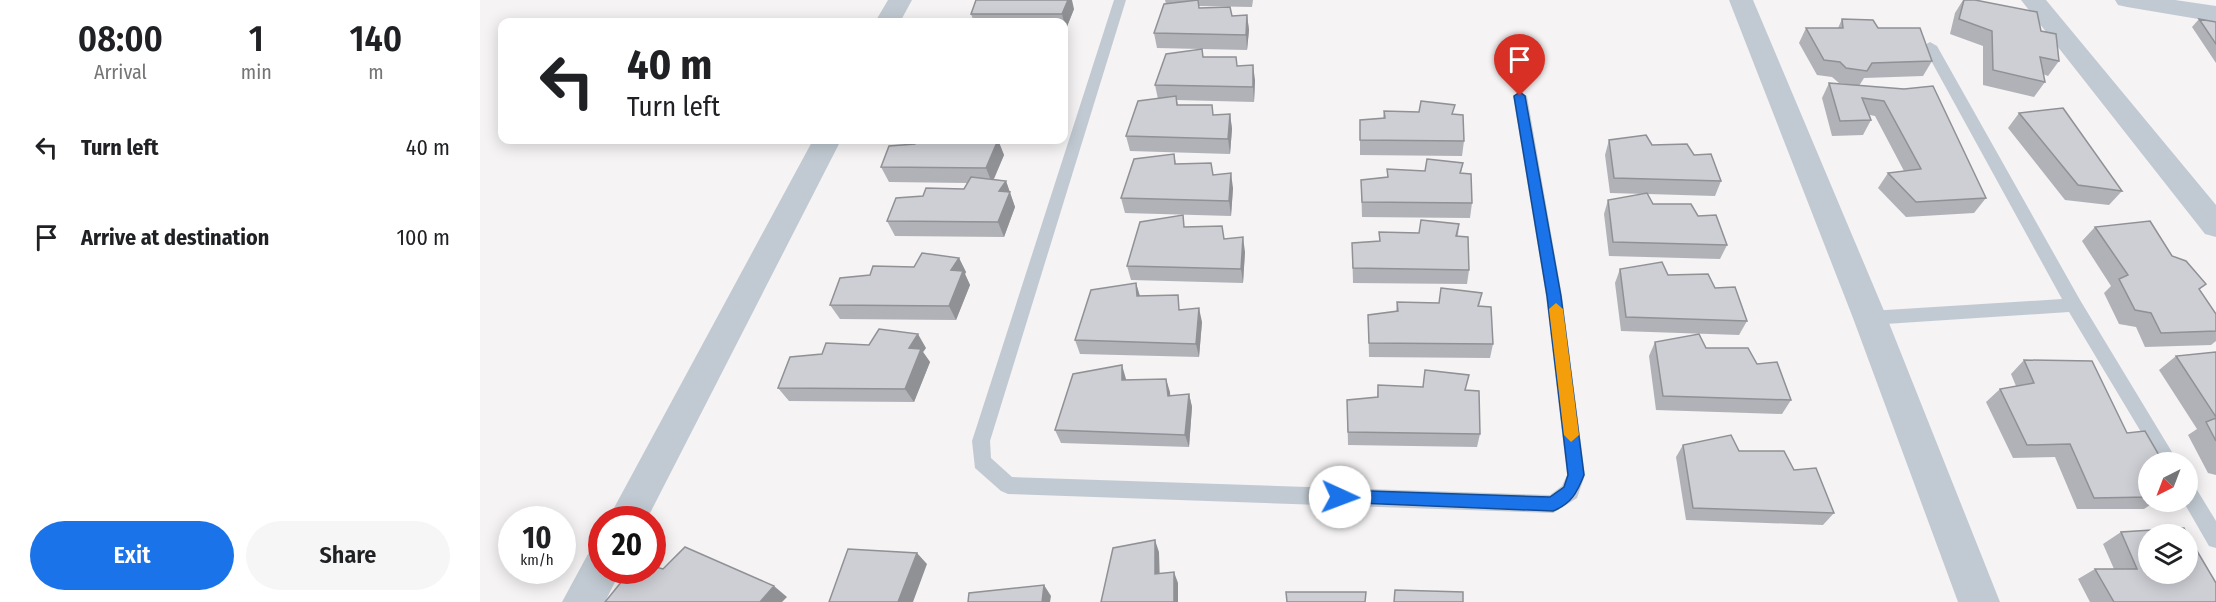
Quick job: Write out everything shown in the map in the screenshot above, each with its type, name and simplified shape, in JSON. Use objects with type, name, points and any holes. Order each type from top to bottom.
[{"type":"street","points":[[890,18],[900,0]]},
{"type":"street","points":[[1741,0],[1870,318],[1979,602]]},
{"type":"street","points":[[2033,0],[2216,226]]},
{"type":"street","points":[[2127,0],[2216,14]]},
{"type":"street","points":[[634,506],[825,144]]},
{"type":"street","points":[[584,602],[594,584]]},
{"type":"lane","points":[[1120,0],[981,441],[982,462],[1008,485],[1553,504],[1570,492],[1576,475],[1554,296],[1520,96]]},
{"type":"lane","points":[[1930,46],[2074,305],[2163,452]]},
{"type":"lane","points":[[1870,318],[2074,305]]},
{"type":"lane","points":[[2198,509],[2216,539]]},
{"type":"building","points":[[976,0],[1068,0],[1062,14],[971,14]]},
{"type":"building","points":[[1198,0],[1199,8],[1230,7],[1232,16],[1247,15],[1246,35],[1154,33],[1164,4]]},
{"type":"building","points":[[1964,0],[2037,12],[2041,31],[2056,34],[2059,61],[2040,57],[2045,82],[1993,70],[1992,31],[1959,19]]},
{"type":"building","points":[[1842,19],[1873,20],[1878,28],[1920,28],[1932,61],[1872,63],[1867,71],[1846,68],[1840,62],[1824,60],[1806,28],[1843,28]]},
{"type":"building","points":[[2199,19],[2216,22],[2216,44]]},
{"type":"building","points":[[1202,49],[1203,57],[1236,57],[1237,66],[1253,65],[1253,87],[1155,85],[1166,54]]},
{"type":"building","points":[[1829,83],[1904,89],[1933,86],[1986,198],[1916,202],[1888,173],[1921,169],[1884,101],[1862,98],[1871,120],[1840,121]]},
{"type":"building","points":[[1176,96],[1177,105],[1212,105],[1213,115],[1230,114],[1228,139],[1126,136],[1138,101]]},
{"type":"building","points":[[1421,101],[1455,105],[1452,114],[1463,115],[1464,141],[1360,140],[1360,120],[1385,118],[1384,111],[1419,112]]},
{"type":"building","points":[[2063,108],[2122,191],[2078,185],[2019,113]]},
{"type":"building","points":[[1646,135],[1652,145],[1687,144],[1694,155],[1711,154],[1721,181],[1614,178],[1609,140]]},
{"type":"building","points":[[996,144],[986,168],[881,167],[889,146]]},
{"type":"building","points":[[1174,154],[1175,164],[1211,163],[1213,175],[1231,173],[1229,201],[1121,198],[1134,159]]},
{"type":"building","points":[[1427,159],[1463,163],[1460,173],[1471,174],[1472,203],[1362,202],[1361,180],[1388,177],[1387,169],[1425,171]]},
{"type":"building","points":[[971,177],[1006,181],[999,191],[1010,192],[998,222],[887,221],[896,198],[923,196],[926,188],[964,189]]},
{"type":"building","points":[[1647,193],[1653,204],[1691,204],[1698,216],[1716,215],[1727,245],[1613,242],[1608,200]]},
{"type":"building","points":[[1183,215],[1184,227],[1222,226],[1224,239],[1243,237],[1241,269],[1127,266],[1140,222]]},
{"type":"building","points":[[1421,220],[1459,224],[1456,236],[1468,237],[1469,270],[1353,268],[1352,243],[1380,241],[1379,232],[1419,233]]},
{"type":"building","points":[[2150,221],[2172,256],[2186,261],[2206,284],[2199,289],[2216,314],[2216,331],[2161,333],[2151,313],[2135,310],[2119,279],[2128,275],[2095,227]]},
{"type":"building","points":[[922,253],[959,258],[951,270],[963,271],[949,306],[830,305],[840,278],[870,275],[873,266],[914,267]]},
{"type":"building","points":[[1662,262],[1668,275],[1708,274],[1715,288],[1735,287],[1747,321],[1626,317],[1620,269]]},
{"type":"building","points":[[1136,283],[1137,296],[1178,295],[1179,310],[1199,308],[1196,344],[1075,340],[1091,290]]},
{"type":"building","points":[[1441,288],[1482,293],[1478,306],[1491,307],[1493,344],[1369,343],[1368,315],[1398,311],[1397,302],[1439,303]]},
{"type":"building","points":[[879,329],[918,334],[909,348],[921,349],[905,389],[778,388],[790,357],[822,354],[826,343],[869,345]]},
{"type":"building","points":[[1699,334],[1706,348],[1748,348],[1757,364],[1777,362],[1791,400],[1663,396],[1655,342]]},
{"type":"building","points":[[2216,352],[2216,417],[2176,356]]},
{"type":"building","points":[[2024,360],[2092,361],[2127,433],[2145,431],[2157,452],[2138,452],[2138,497],[2094,498],[2070,444],[2027,445],[2000,389],[2034,383]]},
{"type":"building","points":[[1122,365],[1122,380],[1166,379],[1168,396],[1189,394],[1185,435],[1055,430],[1073,374]]},
{"type":"building","points":[[1425,370],[1469,375],[1465,390],[1479,391],[1480,434],[1348,432],[1347,400],[1378,397],[1378,385],[1423,387]]},
{"type":"building","points":[[2216,418],[2216,441],[2206,422]]},
{"type":"building","points":[[1731,435],[1739,451],[1784,451],[1794,470],[1816,468],[1834,513],[1693,508],[1683,445]]},
{"type":"building","points":[[2138,531],[2138,584],[2198,584],[2198,552],[2216,583],[2216,602],[2114,602],[2095,569],[2137,569],[2121,532]]},
{"type":"building","points":[[1155,540],[1155,574],[1174,572],[1174,602],[1101,602],[1113,548]]},
{"type":"building","points":[[685,547],[774,586],[760,602],[605,602],[620,584],[666,584],[666,566]]},
{"type":"building","points":[[848,549],[917,553],[898,602],[829,602]]},
{"type":"building","points":[[1044,585],[1042,602],[968,602],[969,593]]},
{"type":"building","points":[[1395,590],[1463,592],[1463,602],[1394,602]]},
{"type":"building","points":[[1286,592],[1366,592],[1365,602],[1287,602]]},
{"type":"slow traffic","points":[[1556,309],[1571,435]]},
{"type":"route","points":[[1340,497],[1553,504],[1570,492],[1576,475],[1554,296],[1520,96]]}]
